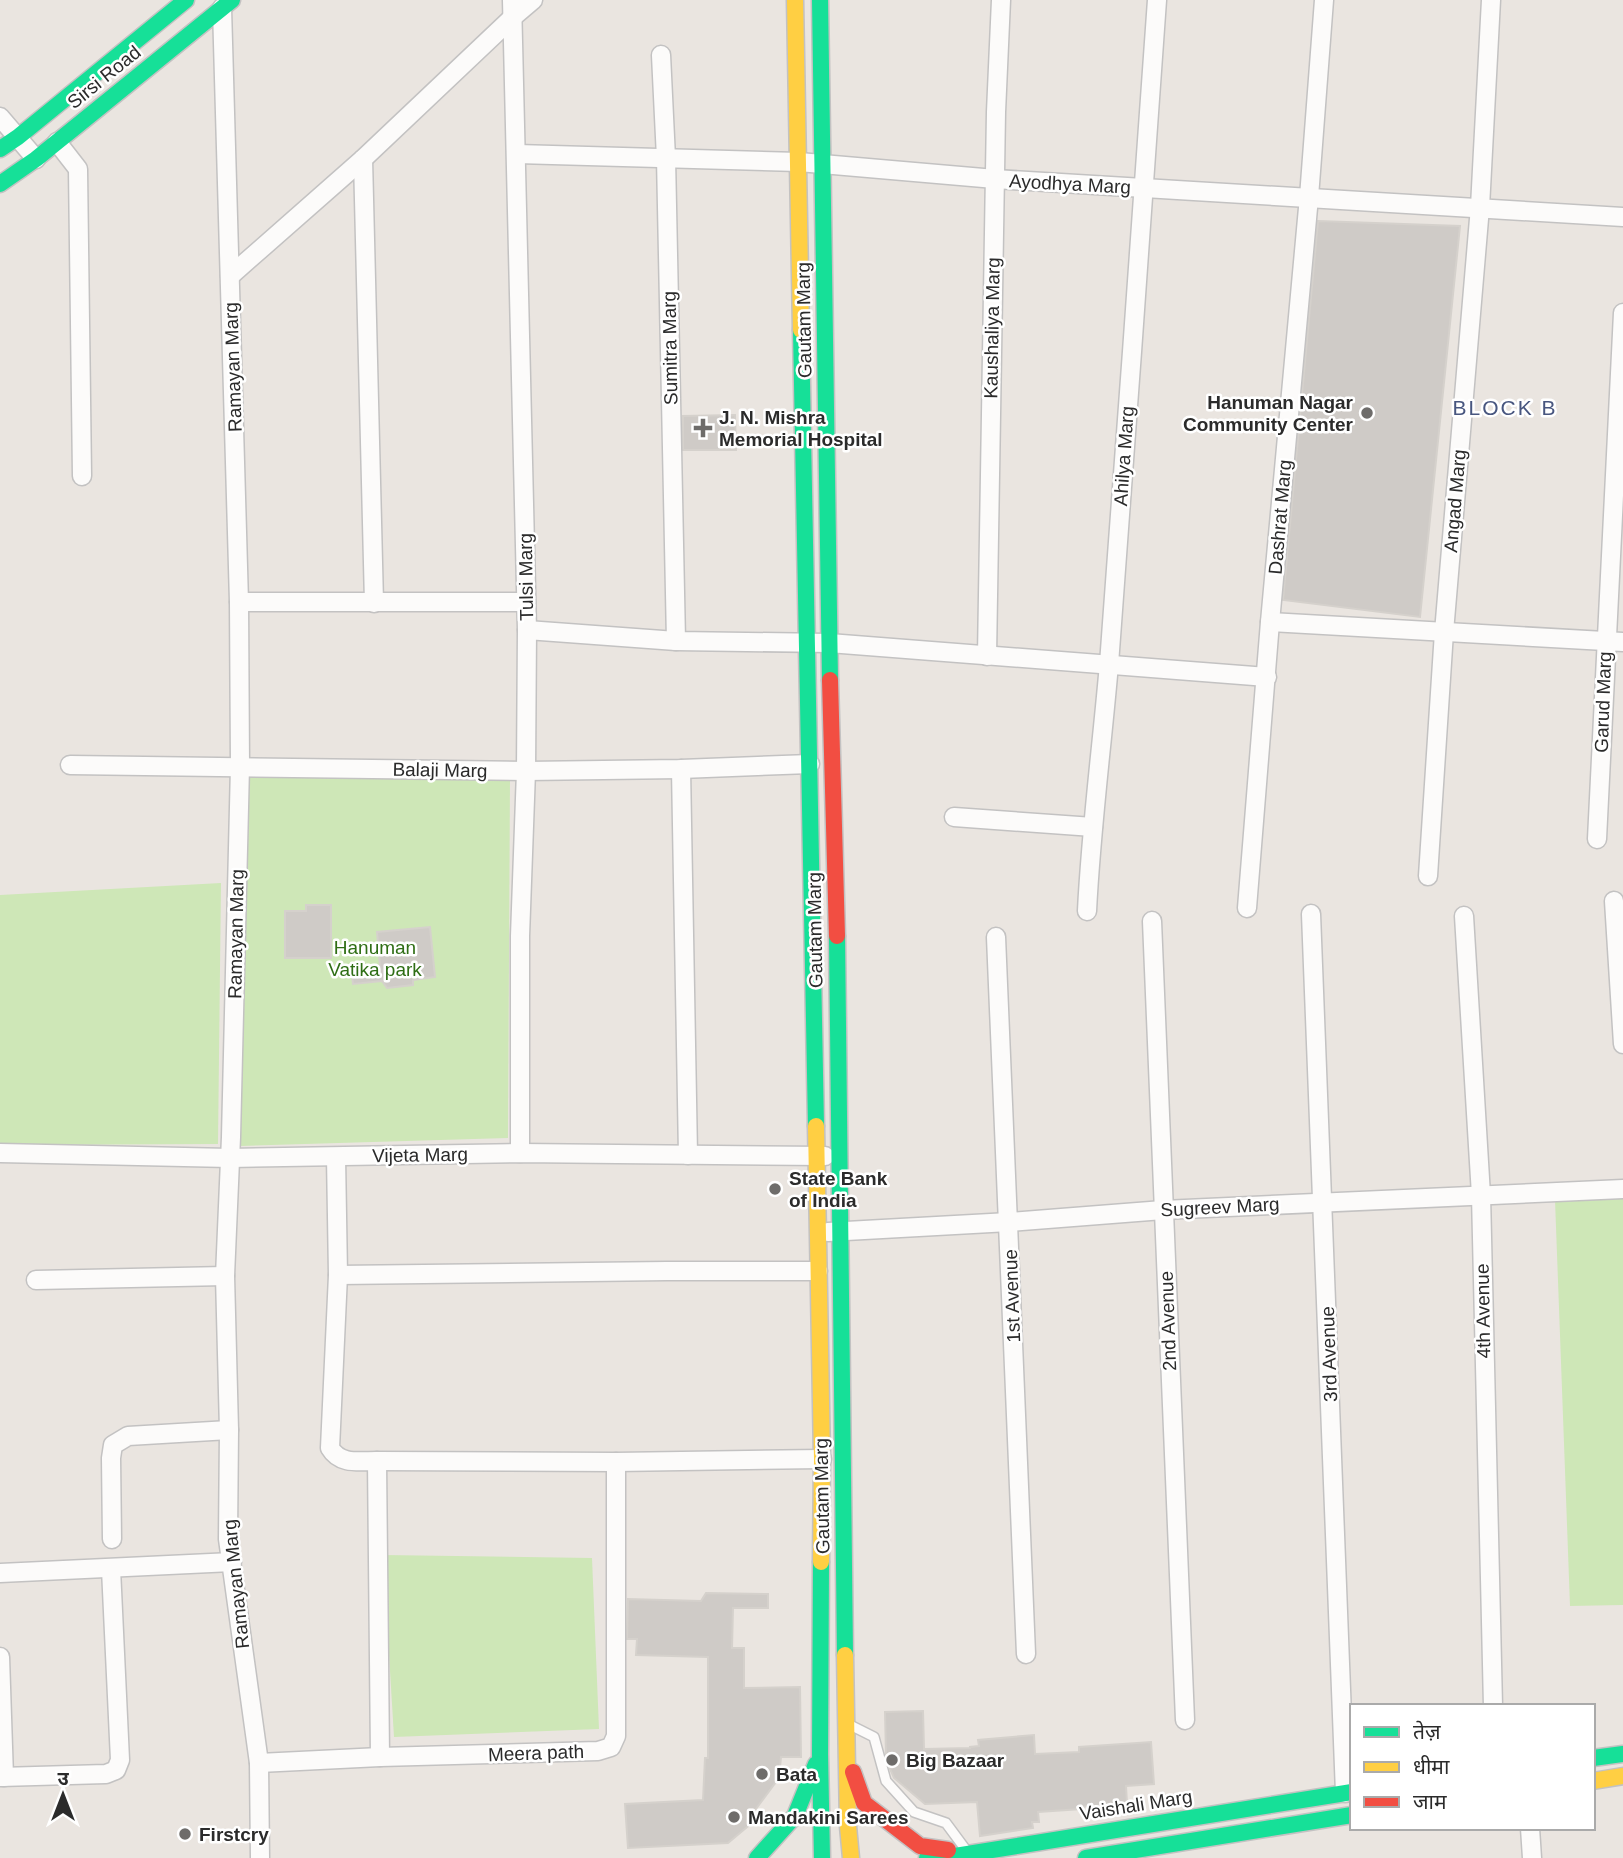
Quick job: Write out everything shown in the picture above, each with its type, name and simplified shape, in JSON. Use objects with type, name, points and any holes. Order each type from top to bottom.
[{"type":"street","name":"Sirsi Road","points":[[0,149],[186,0]]},
{"type":"street","points":[[230,276],[362,159],[512,8],[533,0]]},
{"type":"street","name":"Gautam Marg","points":[[795,0],[822,1459],[822,1858]]},
{"type":"street","name":"Gautam Marg","points":[[820,0],[829,643],[837,967],[846,1755],[851,1858]]},
{"type":"street","name":"Kaushaliya Marg","points":[[987,656],[1000,0]]},
{"type":"street","name":"Ahilya Marg","points":[[1087,911],[1109,664],[1157,0]]},
{"type":"street","name":"Dashrat Marg","points":[[1247,908],[1324,0]]},
{"type":"street","name":"Angad Marg","points":[[1428,876],[1444,632],[1480,207],[1491,0]]},
{"type":"street","name":"Sirsi Road","points":[[0,184],[36,159],[227,4]]},
{"type":"street","name":"Ramayan Marg","points":[[227,4],[240,766],[225,1276],[229,1430],[228,1539],[259,1763],[260,1858]]},
{"type":"street","name":"Tulsi Marg","points":[[512,8],[527,630],[526,771],[520,936],[520,1153]]},
{"type":"street","name":"Sumitra Marg","points":[[661,55],[666,158],[676,641]]},
{"type":"street","points":[[0,117],[36,159]]},
{"type":"street","points":[[57,142],[78,169],[82,476]]},
{"type":"street","name":"Ayodhya Marg","points":[[517,154],[822,163],[995,179],[1623,217]]},
{"type":"street","points":[[362,159],[374,603]]},
{"type":"street","name":"Garud Marg","points":[[1597,839],[1614,641],[1623,313]]},
{"type":"street","points":[[239,602],[526,602]]},
{"type":"street","points":[[1270,622],[1614,641]]},
{"type":"street","points":[[527,630],[676,641],[829,643],[1267,677]]},
{"type":"street","name":"Balaji Marg","points":[[70,765],[526,771],[810,764]]},
{"type":"street","points":[[681,769],[688,1155]]},
{"type":"street","points":[[954,817],[1093,827]]},
{"type":"street","points":[[1614,901],[1623,1044]]},
{"type":"street","name":"3rd Avenue","points":[[1311,914],[1348,1792]]},
{"type":"street","name":"4th Avenue","points":[[1464,916],[1481,1195],[1493,1704]]},
{"type":"street","name":"2nd Avenue","points":[[1152,922],[1185,1720]]},
{"type":"street","name":"1st Avenue","points":[[996,937],[1026,1654]]},
{"type":"street","name":"Vijeta Marg","points":[[0,1153],[230,1158],[520,1153],[839,1156]]},
{"type":"street","points":[[337,1157],[338,1275],[330,1448],[335,1456],[345,1461],[616,1462],[822,1459]]},
{"type":"street","name":"Sugreev Marg","points":[[818,1232],[1009,1222],[1163,1210],[1623,1189]]},
{"type":"street","points":[[338,1275],[818,1271]]},
{"type":"street","points":[[36,1280],[225,1276]]},
{"type":"street","points":[[112,1539],[113,1445],[128,1436],[229,1430]]},
{"type":"street","points":[[377,1461],[380,1757]]},
{"type":"street","name":"Meera path","points":[[259,1763],[598,1751],[611,1747],[616,1736],[616,1462]]},
{"type":"street","points":[[0,1573],[232,1562]]},
{"type":"street","points":[[0,1657],[2,1777],[106,1774],[116,1770],[120,1760],[111,1569]]},
{"type":"street","points":[[757,1858],[795,1816],[820,1754]]},
{"type":"street","points":[[1595,1758],[1623,1754]]},
{"type":"street","points":[[846,1755],[864,1802],[920,1846],[968,1853]]},
{"type":"street","points":[[1595,1781],[1623,1776]]},
{"type":"street","name":"Vaishali Marg","points":[[927,1858],[1348,1792]]},
{"type":"street","points":[[1086,1858],[1350,1815]]},
{"type":"street","points":[[1530,1830],[1532,1858]]},
{"type":"street","points":[[1068,1838],[1071,1858]]},
{"type":"lane","points":[[846,1723],[874,1737],[886,1781],[914,1812],[946,1823],[968,1853]]},
{"type":"green space","name":"Hanuman Vatika park","points":[[241,775],[510,779],[508,1138],[241,1146]]},
{"type":"green space","points":[[221,883],[218,1144],[0,1145],[0,895]]},
{"type":"green space","points":[[1623,1198],[1623,1605],[1570,1606],[1555,1200]]},
{"type":"green space","points":[[383,1555],[592,1558],[599,1729],[394,1737]]},
{"type":"building","name":"Hanuman Nagar Community Center","points":[[1318,221],[1460,226],[1420,617],[1283,600]]},
{"type":"building","points":[[735,415],[736,450],[683,450],[683,416]]},
{"type":"building","points":[[306,905],[331,905],[331,958],[285,958],[285,911],[306,911]]},
{"type":"building","points":[[430,927],[435,977],[413,980],[413,985],[387,988],[382,981],[353,984],[351,969],[380,966],[377,932]]},
{"type":"building","points":[[706,1593],[768,1594],[768,1608],[733,1608],[732,1648],[744,1648],[744,1688],[800,1687],[801,1757],[781,1757],[779,1778],[750,1817],[752,1823],[728,1843],[628,1848],[625,1804],[703,1800],[705,1758],[708,1758],[708,1657],[636,1655],[637,1639],[627,1639],[628,1599],[701,1601]]},
{"type":"building","points":[[923,1711],[924,1749],[970,1748],[979,1746],[978,1740],[1034,1735],[1035,1754],[1079,1752],[1079,1747],[1151,1742],[1154,1784],[1126,1786],[1127,1803],[1038,1812],[1039,1822],[1032,1822],[1033,1828],[980,1836],[977,1802],[925,1804],[894,1778],[886,1755],[885,1712]]},
{"type":"traffic: fast","points":[[0,149],[186,0]]},
{"type":"traffic: fast","points":[[0,184],[36,159],[232,0]]},
{"type":"traffic: fast","points":[[820,0],[830,680]]},
{"type":"traffic: fast","points":[[801,330],[816,1126]]},
{"type":"traffic: fast","points":[[837,936],[845,1655]]},
{"type":"traffic: fast","points":[[821,1562],[822,1858]]},
{"type":"traffic: fast","points":[[1595,1758],[1623,1754]]},
{"type":"traffic: fast","points":[[757,1858],[795,1816],[816,1764]]},
{"type":"traffic: fast","points":[[927,1858],[955,1856],[1350,1792]]},
{"type":"traffic: fast","points":[[1086,1858],[1350,1815]]},
{"type":"traffic: slow","points":[[795,0],[801,330]]},
{"type":"traffic: slow","points":[[816,1126],[822,1459],[821,1562]]},
{"type":"traffic: slow","points":[[845,1655],[851,1858]]},
{"type":"traffic: slow","points":[[1595,1781],[1623,1776]]},
{"type":"traffic: jam","points":[[830,680],[837,936]]},
{"type":"traffic: jam","points":[[853,1772],[864,1803],[920,1846],[948,1850]]},
{"type":"place","name":"Hanuman Nagar Community Center","points":[[1367,413]]},
{"type":"place","name":"J. N. Mishra Memorial Hospital","points":[[703,428]]},
{"type":"place","name":"State Bank of India","points":[[775,1189]]},
{"type":"place","name":"Big Bazaar","points":[[892,1760]]},
{"type":"place","name":"Bata","points":[[762,1774]]},
{"type":"place","name":"Mandakini Sarees","points":[[734,1817]]},
{"type":"place","name":"Firstcry","points":[[185,1834]]},
{"type":"district","name":"BLOCK B","points":[[1505,407]]}]
